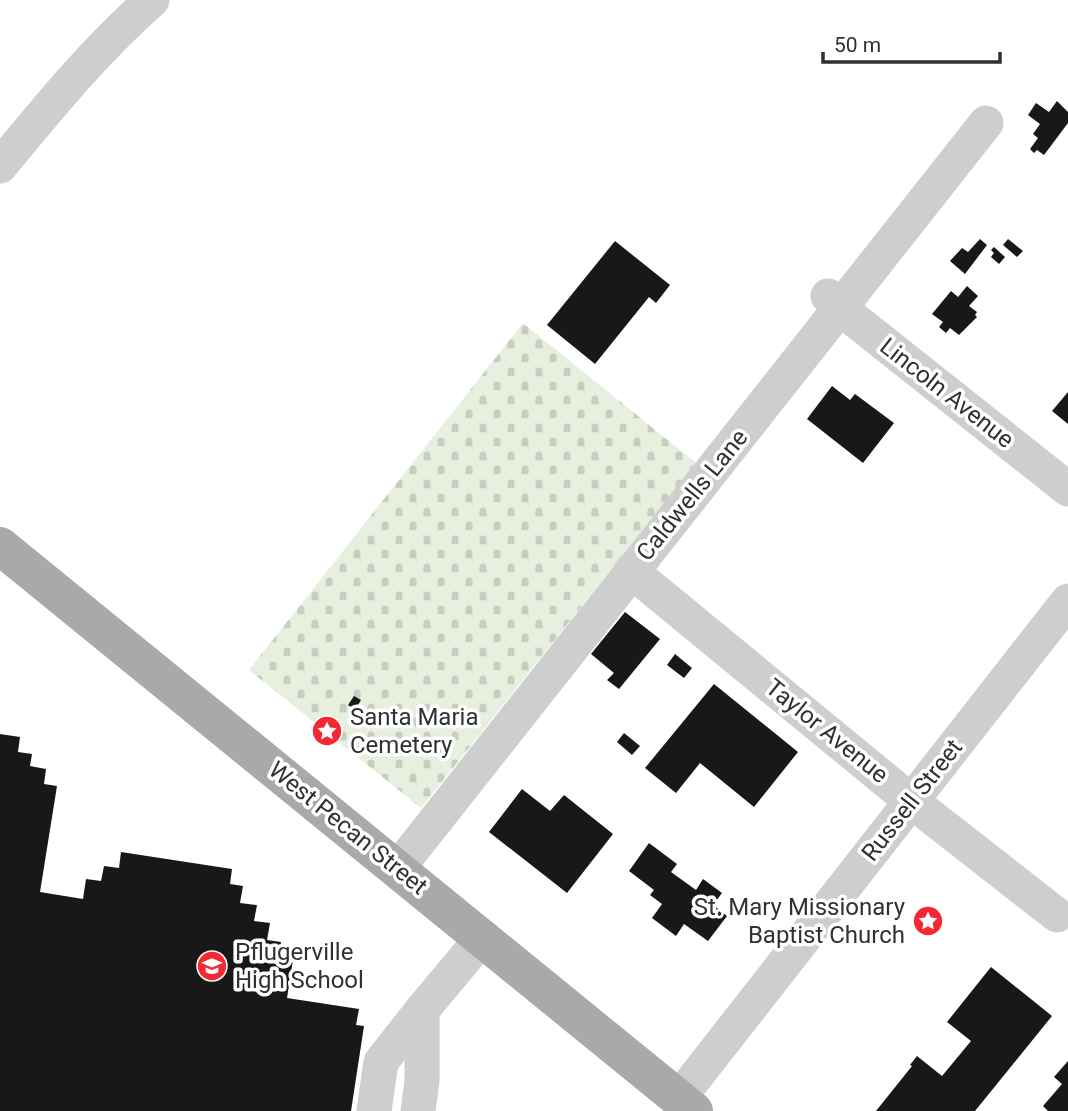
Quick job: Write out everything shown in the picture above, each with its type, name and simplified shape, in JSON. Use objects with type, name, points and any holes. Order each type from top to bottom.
[{"type":"main road","name":"West Pecan Street","points":[[0,546],[687,1105]]},
{"type":"street","points":[[0,166],[71,79],[152,0]]},
{"type":"street","name":"Caldwells Lane","points":[[398,868],[631,571],[834,302],[986,123]]},
{"type":"street","name":"Lincoln Avenue","points":[[834,302],[1068,489]]},
{"type":"street","name":"Taylor Avenue","points":[[631,571],[911,801],[1057,915]]},
{"type":"street","name":"Russell Street","points":[[687,1105],[911,801],[1068,600]]},
{"type":"street","points":[[374,1111],[381,1062],[482,937]]},
{"type":"street","points":[[418,1111],[422,1081],[422,1010]]},
{"type":"green space","points":[[523,323],[696,463],[421,808],[249,670]]},
{"type":"building","points":[[1057,101],[1068,112],[1068,123],[1044,155],[1037,150],[1034,153],[1030,149],[1038,138],[1033,134],[1040,124],[1028,115],[1036,103],[1049,112]]},
{"type":"building","points":[[980,239],[987,245],[965,274],[950,261],[962,248],[968,252]]},
{"type":"building","points":[[1008,239],[1023,251],[1017,257],[1003,245]]},
{"type":"building","points":[[615,241],[670,285],[656,303],[649,297],[595,364],[547,325]]},
{"type":"building","points":[[994,247],[1005,257],[999,264],[991,257]]},
{"type":"building","points":[[967,286],[978,296],[969,306],[977,312],[977,317],[959,335],[950,328],[946,333],[939,327],[943,322],[932,314],[951,291],[958,297]]},
{"type":"building","points":[[832,386],[850,400],[855,394],[894,423],[863,463],[807,419]]},
{"type":"building","points":[[1068,392],[1068,424],[1052,411]]},
{"type":"building","points":[[625,612],[660,639],[619,689],[607,680],[614,673],[591,654]]},
{"type":"building","points":[[675,654],[692,668],[684,678],[667,665]]},
{"type":"building","points":[[714,684],[798,752],[754,807],[700,763],[676,793],[645,768]]},
{"type":"building","points":[[354,696],[361,700],[355,710],[348,705]]},
{"type":"building","points":[[624,733],[640,746],[632,755],[617,742]]},
{"type":"building","points":[[0,734],[20,737],[18,752],[32,754],[30,766],[46,769],[44,784],[57,786],[40,892],[83,899],[86,879],[101,881],[104,866],[119,868],[121,852],[232,869],[230,884],[243,886],[240,903],[257,905],[254,921],[270,923],[267,940],[281,942],[279,958],[293,960],[287,998],[359,1009],[356,1025],[364,1026],[351,1111],[0,1111]]},
{"type":"building","points":[[522,789],[550,811],[564,795],[613,834],[567,893],[489,832]]},
{"type":"building","points":[[649,843],[677,864],[671,872],[696,890],[703,879],[722,893],[713,905],[727,916],[708,941],[684,924],[676,936],[652,918],[662,904],[650,895],[654,890],[629,871]]},
{"type":"building","points":[[991,967],[1052,1016],[975,1111],[876,1111],[917,1056],[942,1076],[971,1041],[947,1022]]},
{"type":"building","points":[[1068,1061],[1068,1111],[1048,1111],[1043,1106],[1062,1084],[1054,1077]]},
{"type":"place","name":"Santa Maria Cemetery","points":[[327,731]]},
{"type":"place","name":"St. Mary Missionary Baptist Church","points":[[928,921]]},
{"type":"place","name":"Pflugerville High School","points":[[212,966]]}]
